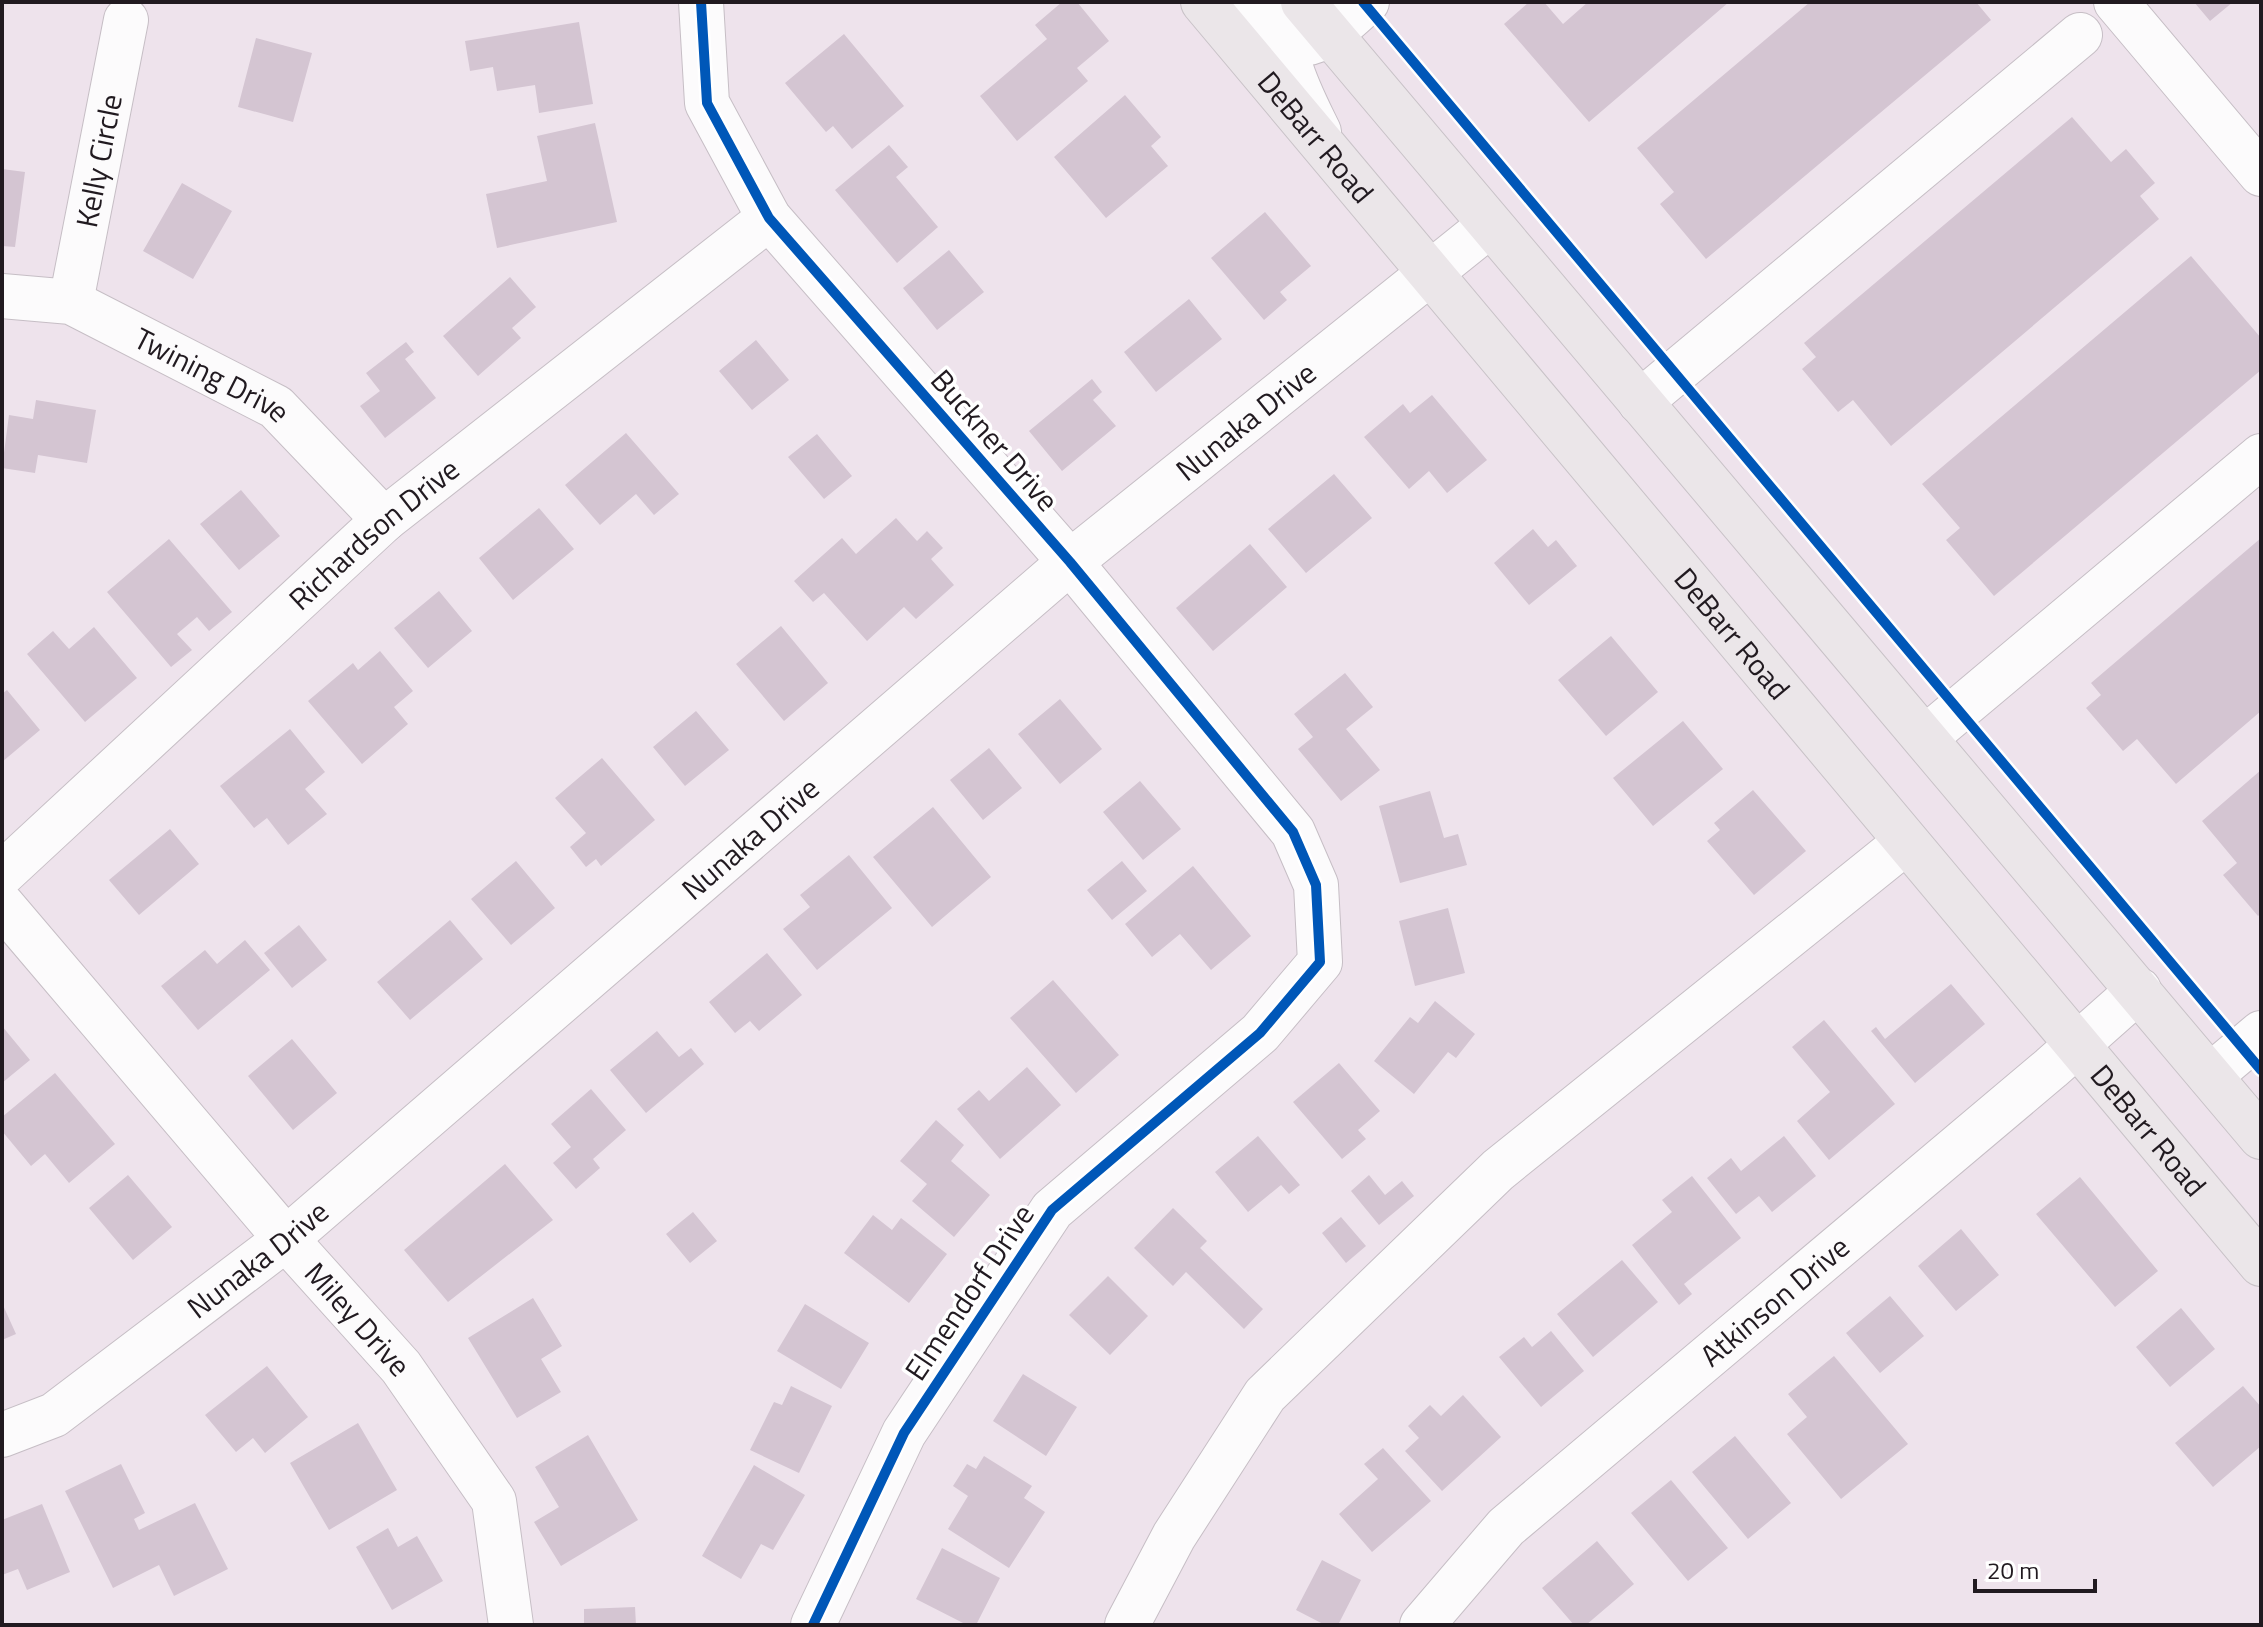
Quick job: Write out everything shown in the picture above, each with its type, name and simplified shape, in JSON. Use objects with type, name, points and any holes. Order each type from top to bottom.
[{"type":"main road","name":"DeBarr Road","points":[[1203,2],[2261,1264]]},
{"type":"main road","points":[[1302,19],[1490,225],[2261,1137]]},
{"type":"street","name":"Buckner Drive","points":[[701,2],[707,103],[769,218],[1070,562],[1293,832],[1316,885]]},
{"type":"street","points":[[1250,2],[1302,19],[1367,2]]},
{"type":"street","points":[[2116,2],[2261,174]]},
{"type":"street","points":[[1302,19],[1292,72],[1329,151]]},
{"type":"street","name":"Kelly Circle","points":[[71,302],[126,20]]},
{"type":"street","points":[[1640,402],[2080,35]]},
{"type":"street","name":"Richardson Drive","points":[[2,874],[384,520],[769,218]]},
{"type":"street","name":"Nunaka Drive","points":[[2,1435],[54,1415],[286,1239],[1070,562],[1490,225]]},
{"type":"street","name":"Twining Drive","points":[[2,296],[71,302],[276,407],[384,520]]},
{"type":"street","points":[[1925,738],[2261,456]]},
{"type":"street","points":[[1127,1625],[1174,1536],[1265,1395],[1498,1170],[1906,842]]},
{"type":"street","name":"Elmendorf Drive","points":[[813,1625],[904,1433],[1052,1210],[1260,1033],[1320,962],[1316,885]]},
{"type":"street","name":"Miley Drive","points":[[2,905],[286,1239],[401,1367],[494,1501],[511,1625]]},
{"type":"street","name":"Atkinson Drive","points":[[1422,1625],[1506,1527],[2139,990]]},
{"type":"street","points":[[2210,1076],[2261,1033]]},
{"type":"building","points":[[1062,2],[1077,2],[1109,41],[1077,68],[1088,81],[1017,141],[980,96],[1047,39],[1035,25]]},
{"type":"building","points":[[1529,2],[1544,2],[1563,24],[1588,2],[1729,2],[1589,122],[1504,24]]},
{"type":"building","points":[[1810,2],[1976,2],[1991,20],[1706,259],[1660,204],[1674,192],[1637,148]]},
{"type":"building","points":[[2194,2],[2233,2],[2210,21]]},
{"type":"building","points":[[579,22],[593,104],[539,113],[535,85],[497,91],[493,67],[470,71],[465,41]]},
{"type":"building","points":[[844,34],[904,106],[852,149],[833,126],[826,132],[785,83]]},
{"type":"building","points":[[256,38],[312,53],[293,122],[238,107]]},
{"type":"building","points":[[1125,95],[1161,137],[1151,146],[1168,166],[1106,218],[1054,157]]},
{"type":"building","points":[[2072,117],[2111,162],[2126,149],[2155,183],[2140,196],[2159,219],[1891,446],[1853,400],[1838,412],[1802,369],[1816,357],[1804,343]]},
{"type":"building","points":[[595,123],[617,222],[497,248],[486,194],[547,181],[537,136]]},
{"type":"building","points":[[889,145],[908,167],[896,177],[938,227],[897,263],[835,190]]},
{"type":"building","points":[[2,169],[25,172],[15,247],[2,246]]},
{"type":"building","points":[[182,183],[232,211],[193,279],[143,251]]},
{"type":"building","points":[[1265,212],[1311,266],[1280,292],[1287,300],[1264,320],[1211,258]]},
{"type":"building","points":[[949,250],[984,292],[937,330],[903,288]]},
{"type":"building","points":[[2191,256],[2261,338],[2261,370],[1994,596],[1946,540],[1960,528],[1922,484]]},
{"type":"building","points":[[510,277],[536,307],[512,328],[521,338],[478,376],[443,336]]},
{"type":"building","points":[[1189,299],[1222,339],[1156,392],[1124,352]]},
{"type":"building","points":[[756,340],[789,380],[752,410],[719,371]]},
{"type":"building","points":[[406,342],[414,352],[405,359],[436,398],[385,438],[360,406],[380,391],[366,373]]},
{"type":"building","points":[[1092,379],[1102,392],[1093,400],[1116,426],[1062,471],[1029,431]]},
{"type":"building","points":[[1432,395],[1487,460],[1447,493],[1429,471],[1409,489],[1364,437],[1403,404],[1410,413]]},
{"type":"building","points":[[36,400],[96,410],[87,463],[38,455],[35,473],[2,468],[9,415],[33,419]]},
{"type":"building","points":[[626,433],[679,494],[654,515],[636,494],[600,525],[565,485]]},
{"type":"building","points":[[817,434],[852,476],[824,499],[788,457]]},
{"type":"building","points":[[1334,474],[1372,518],[1306,573],[1268,529]]},
{"type":"building","points":[[241,490],[280,536],[239,570],[200,524]]},
{"type":"building","points":[[539,508],[574,549],[513,600],[479,558]]},
{"type":"building","points":[[896,518],[917,541],[927,531],[943,548],[931,559],[954,585],[916,619],[904,607],[867,641],[824,593],[813,602],[794,581],[842,538],[856,554]]},
{"type":"building","points":[[1533,529],[1548,547],[1556,540],[1577,566],[1529,605],[1494,563]]},
{"type":"building","points":[[2261,538],[2261,711],[2176,784],[2137,739],[2123,751],[2086,708],[2101,695],[2091,683]]},
{"type":"building","points":[[169,539],[232,612],[209,631],[197,617],[177,634],[192,650],[171,667],[107,592]]},
{"type":"building","points":[[1250,544],[1287,587],[1213,651],[1176,608]]},
{"type":"building","points":[[439,591],[472,631],[428,668],[394,628]]},
{"type":"building","points":[[781,626],[828,683],[784,721],[736,664]]},
{"type":"building","points":[[94,627],[137,678],[85,722],[27,654],[53,631],[69,649]]},
{"type":"building","points":[[1611,636],[1658,692],[1606,736],[1558,680]]},
{"type":"building","points":[[380,651],[413,691],[394,707],[408,724],[362,764],[308,701],[353,663],[358,670]]},
{"type":"building","points":[[1345,673],[1373,707],[1346,729],[1380,770],[1341,801],[1298,749],[1313,737],[1294,714]]},
{"type":"building","points":[[7,690],[40,730],[2,762],[2,694]]},
{"type":"building","points":[[1060,699],[1102,749],[1060,784],[1018,734]]},
{"type":"building","points":[[696,711],[729,750],[685,786],[653,747]]},
{"type":"building","points":[[1683,721],[1723,769],[1653,826],[1613,778]]},
{"type":"building","points":[[290,729],[325,772],[305,789],[327,814],[288,845],[267,818],[254,828],[220,786]]},
{"type":"building","points":[[989,748],[1022,788],[983,820],[950,780]]},
{"type":"building","points":[[602,758],[655,820],[601,866],[596,859],[586,867],[570,847],[586,833],[555,798]]},
{"type":"building","points":[[2261,770],[2261,913],[2258,916],[2223,875],[2237,863],[2202,821]]},
{"type":"building","points":[[1140,781],[1181,829],[1143,860],[1103,812]]},
{"type":"building","points":[[1753,790],[1806,851],[1754,895],[1707,841],[1720,830],[1714,823]]},
{"type":"building","points":[[1430,791],[1444,838],[1458,834],[1467,865],[1400,883],[1379,806]]},
{"type":"building","points":[[933,807],[991,877],[932,927],[873,857]]},
{"type":"building","points":[[170,829],[199,864],[139,915],[109,880]]},
{"type":"building","points":[[849,855],[892,908],[817,970],[783,929],[810,907],[800,895]]},
{"type":"building","points":[[516,861],[555,908],[511,945],[471,899]]},
{"type":"building","points":[[1122,861],[1147,891],[1112,920],[1087,890]]},
{"type":"building","points":[[1193,866],[1251,936],[1211,970],[1180,934],[1152,957],[1125,924]]},
{"type":"building","points":[[1448,908],[1465,973],[1415,986],[1399,921]]},
{"type":"building","points":[[450,920],[483,959],[410,1020],[377,982]]},
{"type":"building","points":[[299,925],[327,960],[292,988],[264,953]]},
{"type":"building","points":[[245,940],[270,970],[198,1030],[161,986],[205,950],[217,964]]},
{"type":"building","points":[[767,953],[802,995],[759,1031],[750,1021],[735,1033],[709,1002]]},
{"type":"building","points":[[1053,980],[1119,1055],[1076,1093],[1010,1018]]},
{"type":"building","points":[[1951,984],[1985,1024],[1915,1083],[1871,1031],[1876,1027],[1885,1039]]},
{"type":"building","points":[[1435,1001],[1475,1034],[1456,1058],[1448,1052],[1414,1094],[1374,1061],[1410,1017],[1418,1023]]},
{"type":"building","points":[[1824,1020],[1895,1104],[1829,1160],[1797,1121],[1830,1092],[1792,1047]]},
{"type":"building","points":[[2,1026],[30,1060],[2,1083]]},
{"type":"building","points":[[657,1031],[679,1057],[691,1048],[704,1064],[646,1113],[610,1070]]},
{"type":"building","points":[[292,1039],[337,1093],[293,1130],[248,1076]]},
{"type":"building","points":[[1339,1063],[1380,1111],[1358,1130],[1366,1139],[1342,1159],[1293,1102]]},
{"type":"building","points":[[1027,1067],[1061,1105],[1000,1159],[957,1109],[979,1090],[989,1101]]},
{"type":"building","points":[[55,1073],[115,1144],[69,1183],[45,1154],[31,1166],[2,1131],[2,1117]]},
{"type":"building","points":[[591,1089],[626,1130],[593,1159],[600,1168],[576,1189],[553,1163],[571,1147],[551,1124]]},
{"type":"building","points":[[936,1120],[964,1145],[951,1161],[990,1195],[954,1237],[912,1201],[927,1184],[900,1161]]},
{"type":"building","points":[[1258,1136],[1300,1185],[1289,1194],[1281,1185],[1248,1212],[1215,1172]]},
{"type":"building","points":[[1784,1136],[1816,1176],[1772,1212],[1759,1196],[1736,1214],[1707,1178],[1731,1158],[1741,1171]]},
{"type":"building","points":[[505,1164],[553,1220],[448,1302],[404,1250]]},
{"type":"building","points":[[128,1175],[172,1227],[133,1260],[89,1208]]},
{"type":"building","points":[[1369,1175],[1385,1195],[1402,1181],[1414,1196],[1379,1225],[1351,1191]]},
{"type":"building","points":[[1692,1176],[1741,1238],[1684,1284],[1692,1294],[1679,1305],[1632,1245],[1672,1212],[1662,1200]]},
{"type":"building","points":[[2080,1177],[2158,1271],[2115,1307],[2036,1214]]},
{"type":"building","points":[[1173,1208],[1207,1241],[1200,1248],[1263,1309],[1244,1329],[1186,1272],[1173,1286],[1134,1248]]},
{"type":"building","points":[[693,1212],[717,1241],[690,1263],[666,1234]]},
{"type":"building","points":[[873,1215],[892,1230],[901,1218],[947,1254],[909,1303],[844,1253]]},
{"type":"building","points":[[1341,1217],[1366,1246],[1346,1263],[1322,1233]]},
{"type":"building","points":[[1961,1229],[1999,1275],[1956,1311],[1918,1266]]},
{"type":"building","points":[[1622,1260],[1658,1302],[1593,1357],[1557,1314]]},
{"type":"building","points":[[1108,1276],[1148,1316],[1110,1355],[1069,1315]]},
{"type":"building","points":[[1890,1296],[1924,1336],[1880,1373],[1846,1333]]},
{"type":"building","points":[[533,1298],[562,1346],[541,1359],[561,1392],[517,1418],[468,1338]]},
{"type":"building","points":[[2,1303],[16,1334],[2,1340]]},
{"type":"building","points":[[805,1304],[869,1343],[841,1389],[777,1351]]},
{"type":"building","points":[[2181,1308],[2215,1349],[2170,1387],[2136,1347]]},
{"type":"building","points":[[1551,1331],[1584,1371],[1541,1407],[1499,1357],[1524,1337],[1532,1347]]},
{"type":"building","points":[[1834,1356],[1908,1444],[1841,1499],[1787,1434],[1807,1417],[1788,1394]]},
{"type":"building","points":[[267,1366],[308,1417],[265,1453],[253,1438],[236,1452],[205,1415]]},
{"type":"building","points":[[1023,1374],[1077,1407],[1046,1456],[993,1421]]},
{"type":"building","points":[[791,1386],[832,1406],[799,1473],[750,1450],[774,1402],[782,1405]]},
{"type":"building","points":[[2243,1386],[2261,1407],[2261,1446],[2213,1487],[2175,1443]]},
{"type":"building","points":[[1463,1395],[1501,1437],[1442,1491],[1405,1451],[1419,1438],[1408,1426],[1430,1405],[1441,1416]]},
{"type":"building","points":[[358,1423],[397,1490],[329,1530],[290,1463]]},
{"type":"building","points":[[588,1435],[638,1520],[561,1566],[534,1522],[559,1507],[535,1467]]},
{"type":"building","points":[[1735,1436],[1791,1503],[1748,1539],[1692,1472]]},
{"type":"building","points":[[1383,1448],[1431,1501],[1372,1552],[1339,1514],[1378,1479],[1364,1464]]},
{"type":"building","points":[[984,1456],[1032,1486],[1024,1498],[1045,1512],[1009,1568],[948,1529],[968,1496],[953,1486],[967,1464],[976,1469]]},
{"type":"building","points":[[121,1464],[145,1513],[134,1519],[139,1530],[195,1503],[228,1569],[174,1596],[159,1565],[113,1588],[65,1491]]},
{"type":"building","points":[[754,1465],[805,1495],[773,1550],[761,1544],[741,1579],[702,1556]]},
{"type":"building","points":[[1671,1480],[1728,1548],[1688,1581],[1631,1513]]},
{"type":"building","points":[[42,1504],[70,1572],[27,1590],[18,1569],[2,1575],[2,1520]]},
{"type":"building","points":[[388,1528],[398,1547],[417,1536],[443,1581],[392,1610],[356,1547]]},
{"type":"building","points":[[1597,1541],[1634,1584],[1586,1625],[1574,1625],[1542,1588]]},
{"type":"building","points":[[942,1548],[1000,1578],[976,1625],[967,1625],[916,1599]]},
{"type":"building","points":[[1322,1560],[1361,1580],[1338,1625],[1325,1625],[1296,1610]]},
{"type":"building","points":[[635,1607],[636,1625],[584,1625],[584,1609]]},
{"type":"cycle path","points":[[701,2],[707,103],[769,218],[1070,562],[1293,832],[1316,885],[1320,962],[1260,1033],[1052,1210],[904,1433],[813,1625]]},
{"type":"cycle path","points":[[1363,2],[2261,1070]]}]
